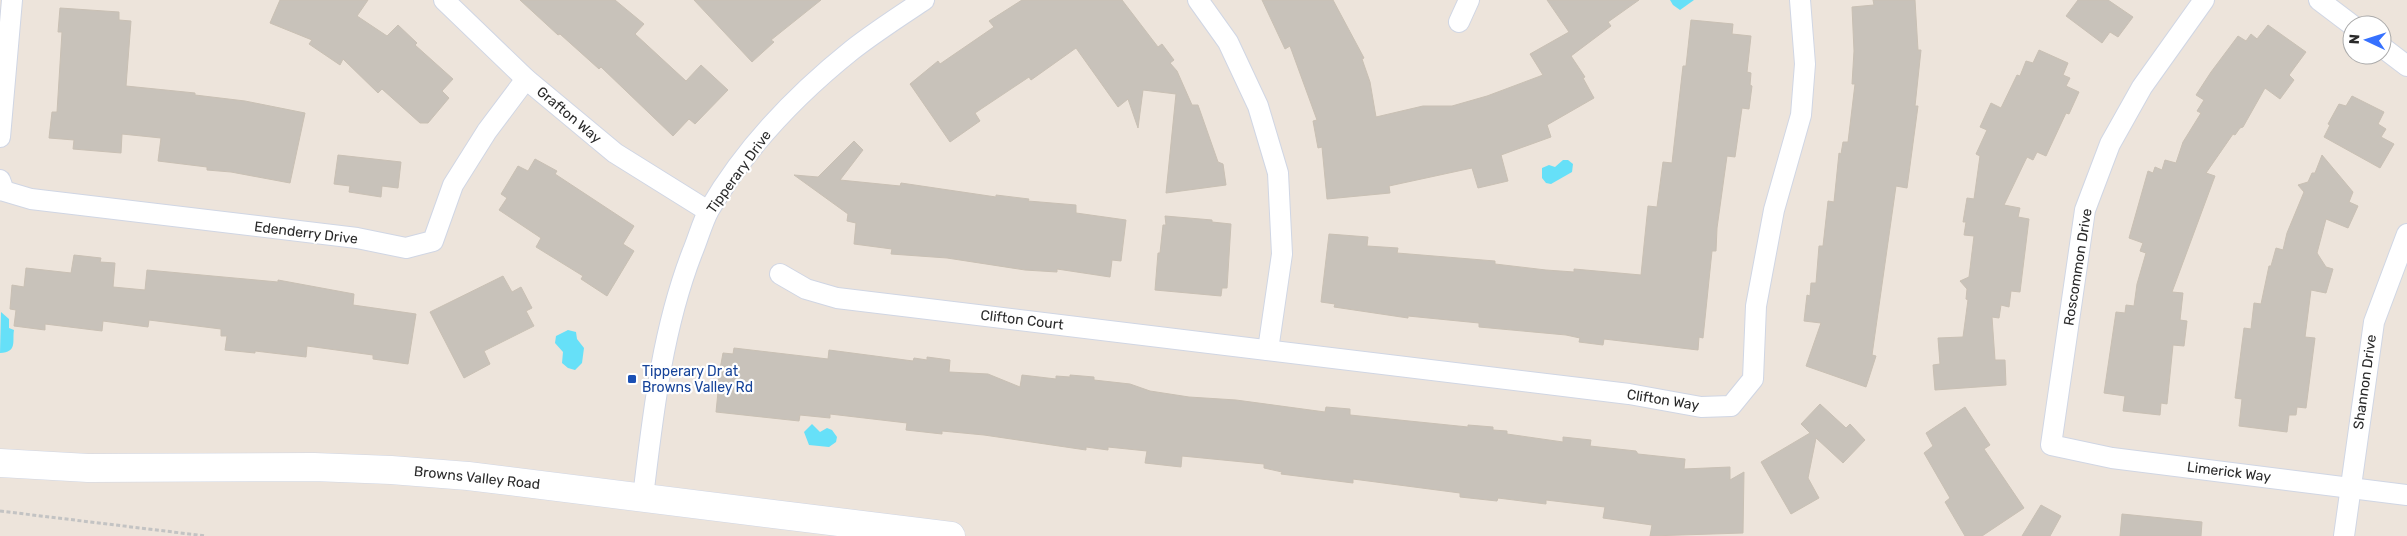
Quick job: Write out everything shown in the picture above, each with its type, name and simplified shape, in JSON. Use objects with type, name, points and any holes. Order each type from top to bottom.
[{"type":"main road","name":"Browns Valley Road","points":[[0,463],[88,468],[391,470],[468,476],[951,536]]},
{"type":"street","points":[[0,137],[12,0]]},
{"type":"street","name":"Grafton Way","points":[[444,0],[526,79],[615,153],[708,211]]},
{"type":"street","name":"Tipperary Drive","points":[[643,497],[658,380],[670,324],[686,270],[708,211],[777,119],[808,88],[854,49],[924,0]]},
{"type":"street","points":[[1198,0],[1228,42],[1258,106],[1278,173],[1282,254],[1268,350]]},
{"type":"street","points":[[1459,22],[1469,0]]},
{"type":"street","name":"Clifton Way","points":[[1268,350],[1629,394],[1701,407],[1731,406],[1753,380],[1756,306],[1774,210],[1800,115],[1805,64],[1800,0]]},
{"type":"street","name":"Roscommon Drive","points":[[2052,445],[2085,210],[2110,144],[2142,87],[2204,0]]},
{"type":"street","points":[[2319,0],[2342,17]]},
{"type":"street","points":[[2392,55],[2407,66]]},
{"type":"street","name":"Edenderry Drive","points":[[0,180],[4,191],[31,199],[357,238],[406,248],[432,241],[453,185],[487,131],[526,79]]},
{"type":"street","name":"Shannon Drive","points":[[2344,536],[2374,322],[2407,234]]},
{"type":"street","name":"Clifton Court","points":[[780,274],[806,289],[837,298],[1268,350]]},
{"type":"street","name":"Limerick Way","points":[[2052,445],[2112,458],[2407,495]]},
{"type":"path","points":[[0,511],[206,536]]},
{"type":"water","points":[[1670,0],[1694,0],[1680,10]]},
{"type":"water","points":[[1563,160],[1568,160],[1573,164],[1572,172],[1551,184],[1546,183],[1542,178],[1542,168],[1549,165],[1555,167]]},
{"type":"water","points":[[1,312],[9,319],[9,328],[14,330],[12,348],[10,351],[0,353]]},
{"type":"water","points":[[568,330],[576,332],[577,339],[584,348],[582,363],[575,370],[568,368],[562,363],[563,352],[555,343],[556,336]]},
{"type":"water","points":[[812,424],[820,432],[827,428],[832,430],[837,437],[836,442],[829,447],[809,445],[804,432]]},
{"type":"building","points":[[280,0],[368,0],[357,16],[387,36],[398,25],[417,43],[415,45],[453,79],[442,91],[449,98],[428,123],[420,123],[382,89],[378,93],[343,59],[340,65],[309,44],[312,40],[270,23]]},
{"type":"building","points":[[520,0],[615,0],[644,24],[635,34],[686,81],[701,65],[728,90],[695,124],[689,119],[673,136],[601,67],[599,69]]},
{"type":"building","points":[[694,0],[821,0],[771,40],[774,42],[752,62]]},
{"type":"building","points":[[1022,0],[1122,0],[1158,47],[1162,44],[1174,60],[1170,63],[1177,71],[1192,105],[1198,105],[1218,162],[1223,164],[1226,185],[1166,193],[1176,94],[1143,90],[1138,128],[1128,99],[1118,107],[1076,48],[1031,80],[1029,77],[975,113],[980,121],[950,142],[910,84],[938,61],[940,64],[994,27],[989,21]]},
{"type":"building","points":[[1262,0],[1333,0],[1364,58],[1362,59],[1370,82],[1376,117],[1423,106],[1452,106],[1487,96],[1543,75],[1530,54],[1569,32],[1547,0],[1639,0],[1608,22],[1611,26],[1571,56],[1585,77],[1583,78],[1594,98],[1547,125],[1551,137],[1501,155],[1508,181],[1478,188],[1472,168],[1389,186],[1390,193],[1327,199],[1322,147],[1318,148],[1313,121],[1317,120],[1290,46],[1285,49]]},
{"type":"building","points":[[1873,0],[1915,0],[1918,50],[1921,50],[1915,106],[1918,106],[1907,188],[1896,186],[1872,355],[1876,356],[1866,387],[1806,366],[1821,323],[1804,321],[1807,295],[1810,296],[1811,283],[1816,283],[1819,246],[1823,246],[1828,201],[1834,202],[1839,153],[1841,154],[1843,142],[1848,142],[1855,84],[1852,84],[1854,51],[1852,7],[1874,5]]},
{"type":"building","points":[[2078,0],[2108,0],[2133,17],[2118,37],[2110,32],[2102,43],[2066,16]]},
{"type":"building","points":[[60,8],[119,12],[119,20],[131,21],[126,86],[195,93],[195,95],[245,101],[305,113],[290,183],[231,172],[207,170],[207,167],[158,161],[161,138],[122,134],[121,153],[73,149],[74,140],[49,138],[52,112],[57,112],[62,32],[58,32]]},
{"type":"building","points":[[1691,20],[1733,24],[1732,34],[1751,36],[1747,72],[1751,73],[1750,85],[1752,86],[1749,109],[1742,108],[1735,157],[1727,156],[1717,228],[1716,251],[1712,251],[1703,338],[1699,337],[1698,350],[1604,339],[1603,345],[1579,342],[1580,338],[1566,335],[1479,327],[1479,323],[1408,316],[1408,318],[1334,307],[1335,304],[1321,302],[1329,234],[1368,237],[1367,246],[1398,248],[1397,253],[1495,261],[1495,264],[1546,270],[1574,272],[1574,269],[1641,275],[1648,206],[1657,207],[1663,162],[1672,163],[1683,66],[1686,66]]},
{"type":"building","points":[[2268,25],[2306,52],[2289,75],[2294,80],[2280,99],[2265,88],[2243,127],[2235,135],[2233,134],[2206,173],[2215,176],[2172,292],[2183,293],[2180,320],[2187,321],[2184,346],[2173,345],[2167,404],[2161,403],[2160,415],[2123,411],[2125,396],[2104,393],[2116,312],[2125,313],[2126,305],[2134,306],[2137,284],[2146,253],[2140,251],[2143,243],[2129,238],[2148,171],[2153,173],[2155,167],[2162,170],[2165,160],[2176,163],[2183,142],[2201,113],[2197,111],[2204,100],[2196,95],[2211,72],[2238,36],[2246,41],[2251,34],[2257,39]]},
{"type":"building","points":[[2039,50],[2068,63],[2063,75],[2070,78],[2066,86],[2079,92],[2069,114],[2066,113],[2046,156],[2037,152],[2033,160],[2027,157],[2004,205],[2020,208],[2018,217],[2029,219],[2020,292],[2011,291],[2009,307],[2001,305],[1999,318],[1992,317],[1995,360],[2005,360],[2006,385],[1935,390],[1933,365],[1940,364],[1938,338],[1963,337],[1968,300],[1966,299],[1967,289],[1960,281],[1969,277],[1974,236],[1964,235],[1966,222],[1963,222],[1967,198],[1974,199],[1980,156],[1976,154],[1987,130],[1980,127],[1991,103],[2001,108],[2017,75],[2020,76],[2026,61],[2033,63]]},
{"type":"building","points":[[2352,96],[2384,112],[2378,124],[2386,129],[2381,137],[2394,144],[2380,168],[2324,137],[2330,125],[2328,124],[2339,104],[2346,106]]},
{"type":"building","points":[[854,141],[863,150],[840,180],[900,186],[901,183],[996,197],[996,195],[1029,199],[1028,201],[1076,205],[1076,213],[1126,220],[1121,261],[1112,260],[1110,277],[1057,269],[1057,272],[1025,270],[947,258],[891,254],[892,249],[854,244],[856,223],[847,221],[848,214],[794,175],[818,177]]},
{"type":"building","points":[[338,155],[401,162],[398,188],[382,186],[381,197],[349,192],[350,186],[334,184]]},
{"type":"building","points":[[2322,155],[2353,192],[2349,202],[2358,206],[2348,228],[2326,219],[2317,253],[2326,267],[2333,269],[2326,293],[2311,290],[2305,337],[2315,338],[2306,408],[2297,407],[2296,415],[2289,415],[2287,432],[2239,426],[2242,399],[2235,398],[2244,328],[2251,329],[2254,303],[2261,304],[2269,266],[2271,266],[2276,248],[2283,250],[2287,233],[2304,192],[2298,185],[2308,182],[2312,173],[2315,173]]},
{"type":"building","points":[[535,159],[557,171],[555,174],[634,226],[623,244],[634,251],[607,296],[581,279],[583,276],[536,247],[541,238],[499,210],[507,198],[501,194],[518,166],[528,171]]},
{"type":"building","points":[[1165,216],[1212,220],[1212,222],[1231,224],[1227,288],[1222,288],[1221,296],[1155,290],[1158,253],[1160,253],[1163,225],[1166,225]]},
{"type":"building","points":[[74,255],[101,258],[100,262],[115,263],[113,287],[145,290],[147,270],[278,282],[278,280],[354,294],[353,305],[416,314],[408,364],[373,359],[373,355],[307,346],[306,357],[255,351],[255,353],[225,350],[227,336],[221,336],[221,329],[149,320],[148,327],[103,321],[102,331],[45,324],[45,330],[14,326],[16,310],[10,309],[12,285],[24,287],[26,268],[71,273]]},
{"type":"building","points":[[503,276],[512,292],[521,287],[532,308],[526,311],[534,326],[484,351],[490,364],[464,378],[430,312]]},
{"type":"building","points":[[734,348],[828,359],[829,350],[913,361],[914,358],[927,360],[927,357],[950,360],[949,372],[988,374],[1020,387],[1022,375],[1056,379],[1056,376],[1070,377],[1070,375],[1094,377],[1094,380],[1130,384],[1150,391],[1189,397],[1236,400],[1325,412],[1326,407],[1350,409],[1350,415],[1468,427],[1468,425],[1493,427],[1493,430],[1507,431],[1507,434],[1563,442],[1563,437],[1591,440],[1590,446],[1685,459],[1684,469],[1730,467],[1730,480],[1744,472],[1743,533],[1650,536],[1652,525],[1603,518],[1605,507],[1546,500],[1546,504],[1498,498],[1497,501],[1460,497],[1460,493],[1353,479],[1353,483],[1281,474],[1282,472],[1264,468],[1264,464],[1182,456],[1181,467],[1145,463],[1147,451],[1108,447],[1108,450],[1086,447],[1086,450],[984,435],[942,431],[942,434],[906,430],[907,423],[830,414],[830,418],[800,415],[799,421],[716,412],[718,392],[716,391],[723,353],[733,354]]},
{"type":"building","points":[[1820,404],[1846,428],[1850,424],[1865,440],[1843,463],[1816,438],[1808,478],[1819,498],[1791,514],[1761,462],[1810,433],[1801,424]]},
{"type":"building","points":[[1965,407],[1990,445],[1984,449],[2024,508],[1982,536],[1965,536],[1945,502],[1950,498],[1924,453],[1933,446],[1926,433]]},
{"type":"building","points":[[2041,505],[2061,516],[2050,536],[2022,536]]},
{"type":"building","points":[[2122,514],[2202,522],[2201,536],[2120,536]]},
{"type":"place","name":"Tipperary Dr at Browns Valley Rd","points":[[632,379]]}]
